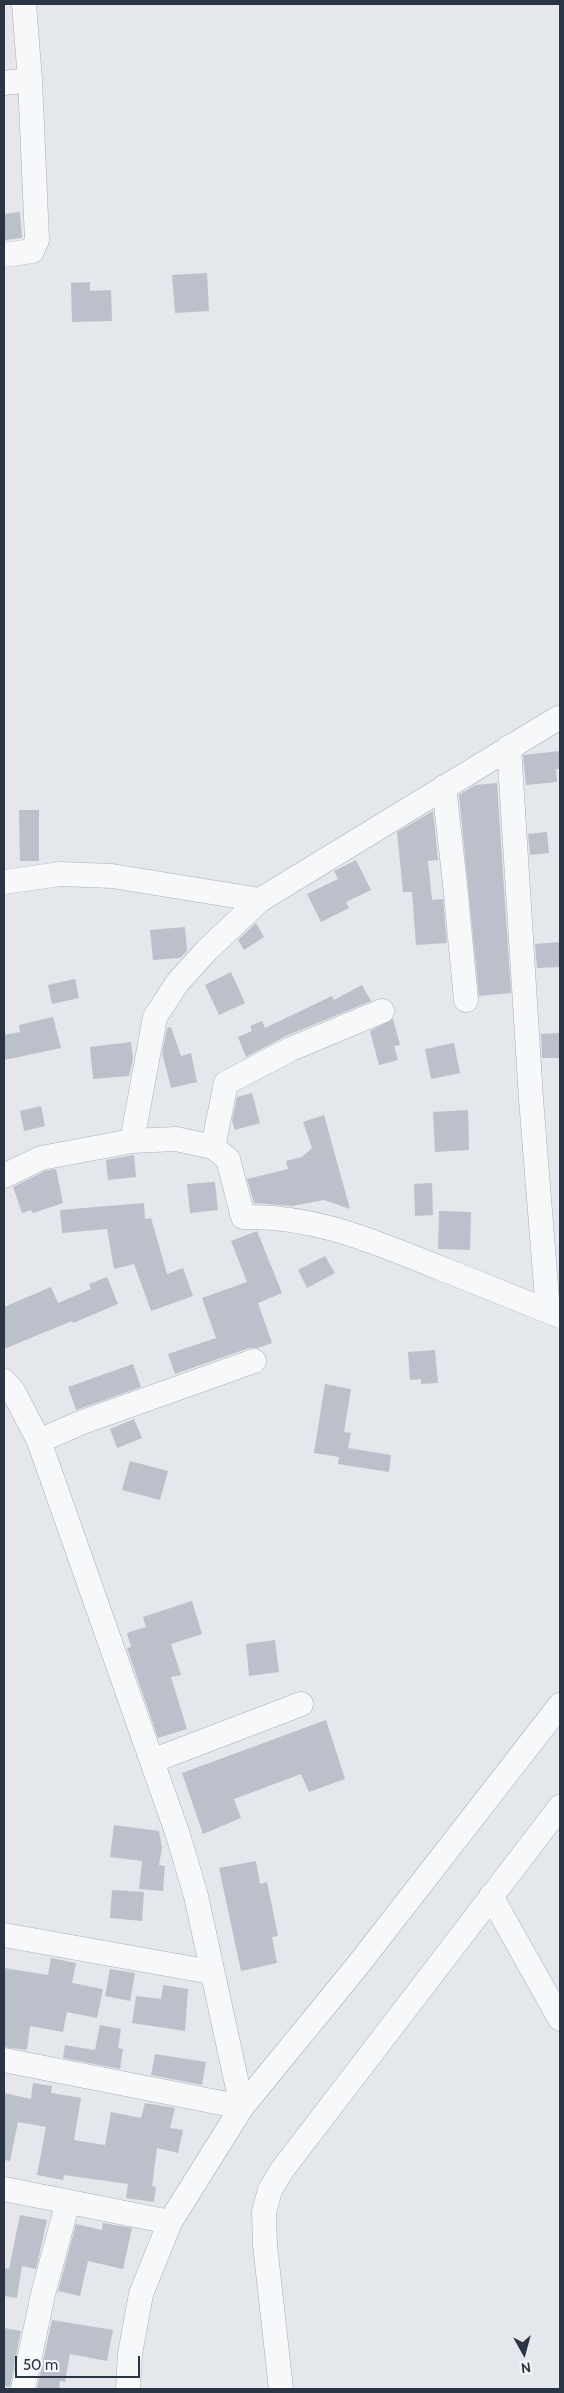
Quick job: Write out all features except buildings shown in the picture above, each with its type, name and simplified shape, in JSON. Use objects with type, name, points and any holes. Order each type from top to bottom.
[{"type":"street","points":[[4,255],[32,251],[37,240],[30,80],[24,4]]},
{"type":"street","points":[[4,83],[30,80]]},
{"type":"street","points":[[132,1142],[155,1017],[178,982],[260,900],[560,717]]},
{"type":"street","points":[[4,1176],[41,1158],[132,1142],[176,1140],[212,1147],[228,1159],[243,1217],[276,1216],[308,1221],[373,1241],[554,1314],[531,1099],[510,747]]},
{"type":"street","points":[[444,787],[456,884],[466,1000]]},
{"type":"street","points":[[4,882],[60,874],[112,876],[260,900]]},
{"type":"street","points":[[212,1147],[226,1083],[291,1049],[382,1011]]},
{"type":"street","points":[[39,1441],[80,1423],[254,1361]]},
{"type":"street","points":[[4,1381],[13,1391],[39,1441],[178,1835],[196,1896],[211,1972],[242,2107]]},
{"type":"street","points":[[152,1761],[300,1704]]},
{"type":"street","points":[[128,2389],[130,2354],[141,2294],[170,2222],[242,2107],[358,1965],[560,1704]]},
{"type":"street","points":[[281,2389],[264,2212],[270,2190],[282,2170],[560,1807]]},
{"type":"street","points":[[491,1896],[560,2019]]},
{"type":"street","points":[[4,1936],[211,1972]]},
{"type":"street","points":[[4,2060],[242,2107]]},
{"type":"street","points":[[4,2189],[170,2222]]},
{"type":"street","points":[[24,2389],[43,2294],[68,2202]]}]
